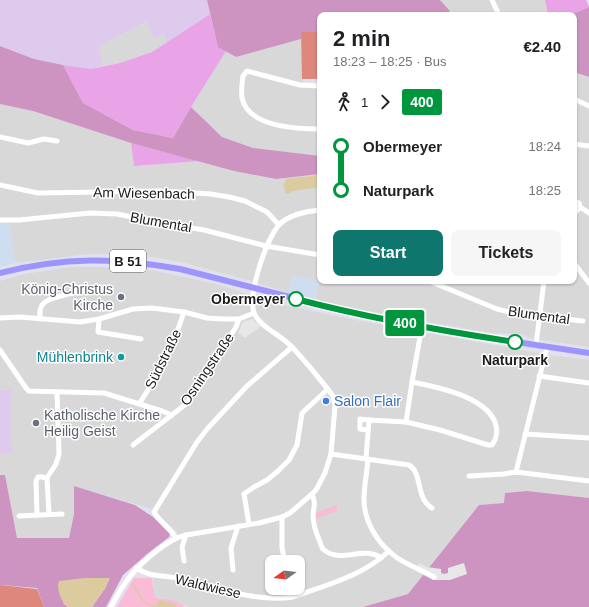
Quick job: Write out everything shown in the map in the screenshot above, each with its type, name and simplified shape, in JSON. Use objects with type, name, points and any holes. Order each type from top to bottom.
[{"type":"main road","name":"B 51","points":[[0,273],[36,265],[59,262],[110,260],[154,264],[254,287],[330,308],[456,333],[589,353]]},
{"type":"street","points":[[492,0],[498,12]]},
{"type":"street","points":[[317,86],[300,85],[247,71],[242,76],[242,97],[252,114],[274,125],[317,130]]},
{"type":"street","points":[[577,100],[589,106]]},
{"type":"street","points":[[0,136],[28,143],[44,138],[57,141]]},
{"type":"street","points":[[577,144],[589,146]]},
{"type":"street","name":"Am Wiesenbach","points":[[0,185],[38,193],[160,191],[223,196],[245,201],[267,212],[279,225]]},
{"type":"street","points":[[577,202],[589,213]]},
{"type":"street","points":[[577,210],[580,206]]},
{"type":"street","points":[[111,607],[123,585],[136,568],[163,546],[176,538],[186,535],[282,517],[290,513],[316,490],[325,473],[331,454],[335,406],[333,396],[292,347],[259,321],[254,313],[254,287],[266,246],[279,225],[287,219],[300,213],[317,210]]},
{"type":"street","name":"Blumental","points":[[0,220],[19,220],[90,213],[118,214],[161,224],[204,230],[266,246],[317,254]]},
{"type":"street","points":[[577,267],[589,283]]},
{"type":"street","name":"Blumental","points":[[436,284],[497,309],[517,314],[583,321]]},
{"type":"street","points":[[536,345],[544,284]]},
{"type":"street","points":[[40,319],[40,309],[44,303],[61,296],[94,289]]},
{"type":"street","points":[[0,318],[20,317],[80,322],[99,319],[133,310],[152,308],[184,312],[207,318],[239,319],[254,313]]},
{"type":"street","name":"Südstraße","points":[[139,404],[159,373],[176,335],[184,312]]},
{"type":"street","points":[[99,319],[98,332],[141,339]]},
{"type":"street","name":"Osningstraße","points":[[133,445],[186,404],[236,328],[239,319]]},
{"type":"street","points":[[406,422],[422,326]]},
{"type":"street","points":[[176,538],[172,531],[157,517],[154,512],[168,488],[197,442],[223,412],[247,386],[292,347]]},
{"type":"street","points":[[516,472],[547,347]]},
{"type":"street","points":[[0,350],[29,391],[104,394],[172,415]]},
{"type":"street","points":[[539,376],[589,383]]},
{"type":"street","points":[[368,430],[360,429],[360,419],[406,422],[440,430],[488,445],[492,445],[496,440],[498,433],[492,416],[483,406],[440,387],[412,382]]},
{"type":"street","points":[[249,524],[244,494],[254,486],[267,480],[289,460],[297,445],[302,413],[328,389]]},
{"type":"street","points":[[49,514],[47,478],[56,464],[59,454],[54,392]]},
{"type":"street","points":[[369,420],[364,499],[365,509],[371,528],[389,551],[434,577]]},
{"type":"street","points":[[525,434],[589,438]]},
{"type":"street","points":[[331,454],[404,464],[413,467],[416,472],[418,485],[423,498],[428,506],[432,508]]},
{"type":"street","points":[[469,476],[516,472],[589,481]]},
{"type":"street","points":[[37,515],[36,481],[38,477],[47,478]]},
{"type":"street","points":[[312,494],[315,501],[313,513],[314,527],[322,548],[326,552],[331,554],[346,555],[371,553],[376,554],[381,558]]},
{"type":"street","points":[[19,516],[62,514]]},
{"type":"street","points":[[282,517],[282,548],[284,555]]},
{"type":"street","points":[[233,570],[231,548],[238,526]]},
{"type":"street","points":[[184,561],[182,547],[186,535]]},
{"type":"street","name":"Waldwiese","points":[[136,568],[149,575],[177,578],[240,594],[264,598],[286,598],[293,597],[363,570],[389,551]]},
{"type":"shaded area","points":[[0,0],[207,0],[211,13],[167,42],[163,33],[154,38],[146,22],[99,46],[103,66],[91,69],[34,59],[0,46]]},
{"type":"shaded area","points":[[207,0],[440,0],[450,11],[317,12],[317,32],[302,32],[301,39],[236,57],[218,47]]},
{"type":"shaded area","points":[[440,0],[545,0],[547,12],[449,12],[450,11]]},
{"type":"shaded area","points":[[545,0],[586,0],[589,7],[577,12],[547,12]]},
{"type":"shaded area","points":[[589,7],[589,77],[577,73],[577,12]]},
{"type":"shaded area","points":[[210,14],[218,46],[226,51],[173,138],[133,130],[83,103],[63,65],[91,69],[120,63],[152,52]]},
{"type":"shaded area","points":[[147,22],[154,37],[163,33],[167,42],[152,52],[120,63],[103,66],[99,46]]},
{"type":"shaded area","points":[[301,32],[317,32],[317,79],[302,79]]},
{"type":"shaded area","points":[[301,39],[303,86],[317,88],[317,156],[253,148],[222,137],[191,107],[226,51],[236,57]]},
{"type":"shaded area","points":[[0,46],[34,59],[63,65],[83,103],[133,130],[173,138],[191,107],[222,137],[253,148],[317,156],[317,174],[276,179],[234,171],[131,143],[33,111],[0,104]]},
{"type":"shaded area","points":[[577,73],[589,77],[589,347],[534,339],[521,334],[491,333],[388,315],[315,300],[318,284],[577,284]]},
{"type":"shaded area","points":[[0,104],[33,111],[131,143],[134,166],[200,161],[234,171],[276,179],[317,174],[317,281],[293,275],[288,293],[252,281],[181,262],[154,257],[121,254],[89,254],[15,263],[8,218],[0,218]]},
{"type":"shaded area","points":[[131,143],[200,161],[134,166]]},
{"type":"shaded area","points":[[317,175],[317,187],[293,191],[288,194],[285,193],[284,184],[286,179]]},
{"type":"shaded area","points":[[0,222],[9,223],[15,263],[0,267]]},
{"type":"shaded area","points":[[72,267],[103,267],[156,271],[216,284],[283,305],[355,320],[549,355],[589,360],[589,498],[527,491],[504,503],[479,505],[408,594],[363,607],[189,607],[173,600],[155,598],[153,574],[144,571],[143,565],[178,539],[176,531],[152,509],[74,486],[74,514],[69,538],[17,538],[5,475],[0,475],[0,454],[12,453],[11,389],[0,390],[0,281],[24,274]]},
{"type":"shaded area","points":[[293,275],[317,281],[318,284],[314,300],[288,293]]},
{"type":"shaded area","points":[[252,319],[261,326],[245,338],[238,333],[243,322]]},
{"type":"shaded area","points":[[11,389],[12,453],[0,454],[0,390]]},
{"type":"shaded area","points":[[0,475],[5,475],[17,538],[69,538],[74,514],[74,486],[135,505],[153,517],[170,534],[169,537],[123,575],[106,607],[92,607],[106,587],[95,578],[85,578],[63,603],[68,607],[44,607],[37,588],[0,585]]},
{"type":"shaded area","points":[[527,491],[589,498],[589,607],[363,607],[408,594],[479,505],[504,503],[505,493]]},
{"type":"shaded area","points":[[337,505],[337,511],[315,519],[315,513]]},
{"type":"shaded area","points":[[419,563],[427,567],[441,569],[441,573],[444,574],[448,573],[448,568],[464,563],[467,574],[450,580],[433,580],[416,571]]},
{"type":"shaded area","points":[[85,578],[110,578],[106,587],[92,607],[68,607],[63,602],[60,595],[58,588],[59,581]]},
{"type":"shaded area","points":[[134,578],[152,578],[155,598],[173,600],[184,605],[183,607],[117,607]]},
{"type":"shaded area","points":[[0,585],[37,589],[44,607],[0,607]]},
{"type":"shaded area","points":[[159,600],[172,603],[179,607],[155,607]]},
{"type":"waterway","points":[[133,584],[144,601],[155,607]]},
{"type":"bus line","name":"400","points":[[296,299],[330,308],[394,321],[456,333],[515,342]]},
{"type":"place","name":"König-Christus Kirche","points":[[121,297]]},
{"type":"place","name":"Obermeyer","points":[[296,299]]},
{"type":"place","name":"Naturpark","points":[[515,342]]},
{"type":"place","name":"Mühlenbrink","points":[[121,357]]},
{"type":"place","name":"Salon Flair","points":[[326,401]]},
{"type":"place","name":"Katholische Kirche Heilig Geist","points":[[36,423]]}]
